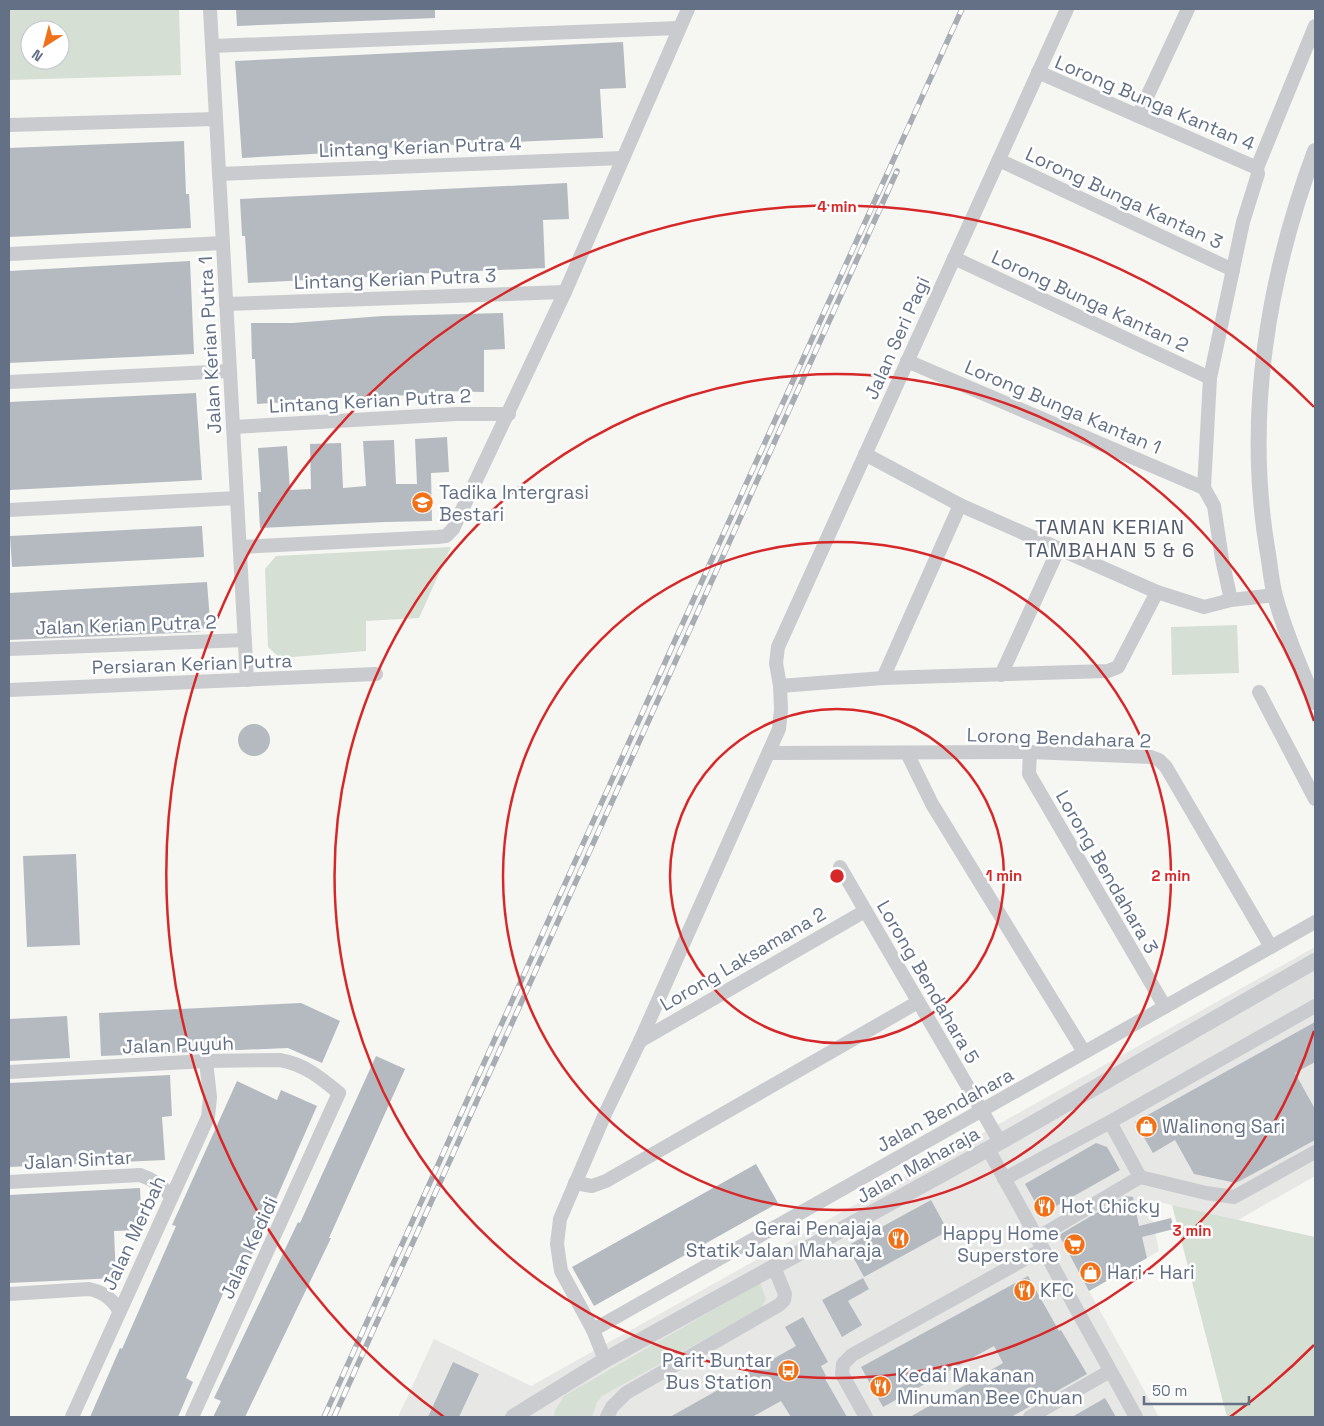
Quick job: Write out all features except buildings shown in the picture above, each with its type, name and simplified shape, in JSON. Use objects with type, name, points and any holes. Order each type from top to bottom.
[{"type":"street","name":"Jalan Kerian Putra 1","points":[[210,9],[247,680]]},
{"type":"street","points":[[240,547],[438,537],[446,536],[453,529],[565,292],[688,9]]},
{"type":"street","name":"Jalan Seri Pagi","points":[[605,1360],[593,1330],[561,1271],[557,1244],[560,1219],[779,729],[781,709],[776,663],[778,647],[1067,9]]},
{"type":"street","points":[[1138,116],[1188,9]]},
{"type":"street","points":[[1231,600],[1222,559],[1214,506],[1204,488],[1210,378],[1243,222],[1258,174],[1257,168],[1315,26]]},
{"type":"street","points":[[212,46],[680,28]]},
{"type":"street","name":"Lorong Bunga Kantan 4","points":[[1038,72],[1257,168]]},
{"type":"street","points":[[9,126],[216,119]]},
{"type":"street","name":"Lintang Kerian Putra 4","points":[[219,174],[623,158]]},
{"type":"street","name":"Lorong Bunga Kantan 3","points":[[999,160],[1233,270]]},
{"type":"street","points":[[1314,160],[1289,231],[1270,311],[1262,373],[1258,435],[1261,512],[1275,595],[1312,683],[1315,702]]},
{"type":"street","points":[[9,254],[223,243]]},
{"type":"street","name":"Lorong Bunga Kantan 2","points":[[954,258],[1210,378]]},
{"type":"street","name":"Lintang Kerian Putra 3","points":[[226,304],[565,292]]},
{"type":"street","name":"Lorong Bunga Kantan 1","points":[[908,361],[1204,488]]},
{"type":"street","points":[[9,382],[230,370]]},
{"type":"street","name":"Lintang Kerian Putra 2","points":[[234,427],[457,414],[509,414]]},
{"type":"street","points":[[865,454],[960,504],[1158,592],[1204,607],[1231,600],[1275,595]]},
{"type":"street","points":[[9,510],[237,498]]},
{"type":"street","points":[[883,678],[960,504]]},
{"type":"street","points":[[1001,675],[1059,548]]},
{"type":"street","points":[[780,686],[883,678],[1108,671],[1118,667],[1158,592]]},
{"type":"street","name":"Jalan Kerian Putra 2","points":[[9,649],[245,640]]},
{"type":"street","name":"Persiaran Kerian Putra","points":[[9,690],[376,674]]},
{"type":"street","points":[[1259,692],[1315,799]]},
{"type":"street","name":"Lorong Bendahara 2","points":[[769,753],[1030,752],[1151,757],[1159,760],[1166,767],[1270,947]]},
{"type":"street","name":"Lorong Bendahara 3","points":[[1030,752],[1029,774],[1165,1007]]},
{"type":"street","points":[[907,753],[932,804],[1084,1052]]},
{"type":"street","name":"Lorong Bendahara 5","points":[[840,867],[982,1110],[1004,1179],[1136,1417]]},
{"type":"street","name":"Lorong Laksamana 2","points":[[640,1041],[865,911]]},
{"type":"street","name":"Jalan Bendahara","points":[[593,1330],[1315,922]]},
{"type":"street","name":"Jalan Maharaja","points":[[513,1417],[530,1413],[605,1360],[994,1146],[1315,961]]},
{"type":"street","points":[[575,1183],[592,1186],[606,1181],[918,1002]]},
{"type":"street","points":[[1004,1179],[1110,1122],[1315,1006]]},
{"type":"street","name":"Jalan Puyuh","points":[[9,1072],[206,1061],[280,1060],[292,1062],[321,1078],[339,1093]]},
{"type":"street","name":"Jalan Merbah","points":[[72,1417],[208,1117],[210,1097],[206,1061]]},
{"type":"street","name":"Jalan Kedidi","points":[[192,1417],[339,1093]]},
{"type":"street","points":[[1110,1122],[1140,1178]]},
{"type":"street","points":[[866,1417],[842,1374],[843,1364],[852,1355],[1040,1243],[1140,1178],[1206,1193],[1234,1197],[1315,1152]]},
{"type":"street","name":"Jalan Sintar","points":[[9,1182],[140,1175],[160,1184],[171,1196]]},
{"type":"street","points":[[607,1417],[612,1407],[626,1393],[779,1305],[784,1300],[784,1294],[774,1267]]},
{"type":"street","points":[[9,1294],[89,1289],[107,1296],[119,1310]]},
{"type":"street","points":[[1030,1417],[1110,1371]]},
{"type":"shaded area","points":[[9,9],[179,9],[181,75],[9,80]]},
{"type":"shaded area","points":[[451,547],[419,618],[366,621],[366,651],[280,658],[268,647],[265,569],[276,556]]},
{"type":"shaded area","points":[[1237,625],[1239,673],[1172,675],[1171,627]]},
{"type":"shaded area","points":[[1315,947],[1315,1176],[1238,1220],[1150,1200],[1159,1251],[1089,1291],[1159,1417],[398,1417],[434,1339],[531,1386]]},
{"type":"shaded area","points":[[1172,1205],[1315,1237],[1315,1417],[1227,1417]]},
{"type":"shaded area","points":[[760,1283],[766,1299],[761,1308],[602,1396],[597,1402],[592,1417],[554,1417],[555,1410],[564,1396]]},
{"type":"railway","points":[[324,1417],[962,9]]},
{"type":"railway","points":[[334,1417],[897,171]]},
{"type":"place","name":"Tadika Intergrasi Bestari","points":[[423,503]]},
{"type":"place","name":"Walinong Sari","points":[[1146,1126]]},
{"type":"place","name":"Hot Chicky","points":[[1045,1206]]},
{"type":"place","name":"Gerai Penajaja Statik Jalan Maharaja","points":[[898,1239]]},
{"type":"place","name":"Happy Home Superstore","points":[[1075,1244]]},
{"type":"place","name":"Hari - Hari","points":[[1091,1272]]},
{"type":"place","name":"KFC","points":[[1024,1290]]},
{"type":"place","name":"Parit Buntar Bus Station","points":[[788,1371]]},
{"type":"place","name":"Kedai Makanan Minuman Bee Chuan","points":[[881,1386]]},
{"type":"district","name":"TAMAN KERIAN TAMBAHAN 5 & 6","points":[[1110,538]]}]
